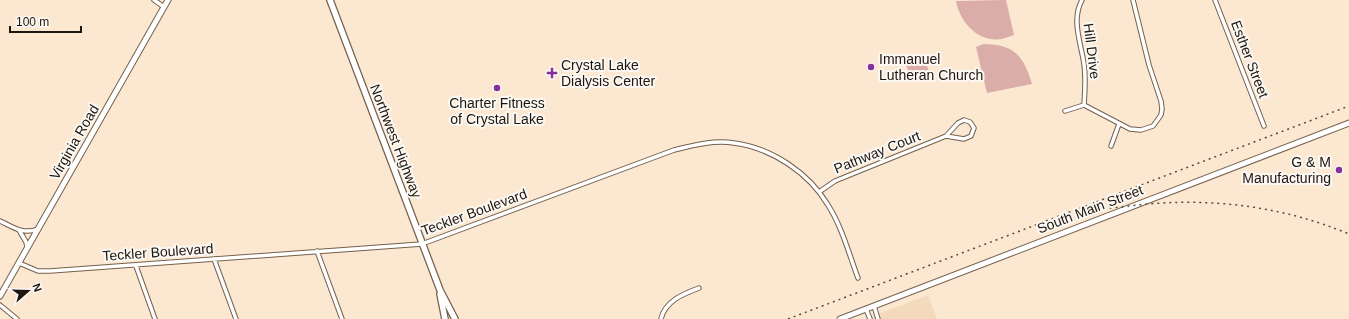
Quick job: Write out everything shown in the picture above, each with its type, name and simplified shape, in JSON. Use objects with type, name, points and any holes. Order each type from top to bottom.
[{"type":"main road","name":"Northwest Highway","points":[[330,0],[440,290],[455,319]]},
{"type":"main road","name":"Northwest Highway","points":[[440,290],[445,319]]},
{"type":"street","points":[[154,0],[164,7]]},
{"type":"street","name":"Virginia Road","points":[[0,296],[168,0]]},
{"type":"street","name":"Hill Drive","points":[[1082,0],[1076,15],[1086,79],[1084,105]]},
{"type":"street","points":[[1065,111],[1084,105],[1119,124],[1136,130],[1147,129],[1153,126],[1161,115],[1161,101],[1149,65],[1133,0]]},
{"type":"street","name":"Esther Street","points":[[1215,0],[1264,126]]},
{"type":"street","name":"Pathway Court","points":[[819,192],[835,181],[946,136],[958,123],[964,120],[970,122],[974,128],[971,136],[964,139],[946,136]]},
{"type":"street","name":"South Main Street","points":[[840,319],[1349,123]]},
{"type":"street","points":[[1110,146],[1119,124]]},
{"type":"street","name":"Teckler Boulevard","points":[[19,263],[38,272],[422,244],[647,159],[695,144],[714,142],[734,143],[753,147],[786,162],[802,174],[819,192],[828,205],[841,232],[858,278]]},
{"type":"street","points":[[0,221],[19,230],[30,231],[39,228]]},
{"type":"street","points":[[19,230],[26,242],[27,249]]},
{"type":"street","points":[[317,251],[342,319]]},
{"type":"street","points":[[214,259],[236,319]]},
{"type":"street","points":[[136,266],[155,319]]},
{"type":"street","points":[[661,319],[663,311],[674,300],[684,293],[699,288]]},
{"type":"street","points":[[0,305],[17,319]]},
{"type":"street","points":[[874,306],[878,319]]},
{"type":"street","points":[[866,309],[870,319]]},
{"type":"shaded area","points":[[1006,0],[1014,35],[1002,39],[985,38],[978,34],[966,23],[958,9],[956,1]]},
{"type":"shaded area","points":[[983,44],[1003,46],[1010,49],[1021,59],[1029,74],[1032,84],[987,93],[976,47]]},
{"type":"shaded area","points":[[923,55],[929,71],[911,78],[905,62]]},
{"type":"shaded area","points":[[928,295],[937,319],[865,319]]},
{"type":"railway","points":[[788,319],[1349,106]]},
{"type":"railway","points":[[1080,213],[1101,209],[1180,202],[1238,205],[1266,209],[1294,216],[1349,234]]},
{"type":"place","name":"Immanuel Lutheran Church","points":[[871,67]]},
{"type":"place","name":"Crystal Lake Dialysis Center","points":[[552,73]]},
{"type":"place","name":"Charter Fitness of Crystal Lake","points":[[497,88]]},
{"type":"place","name":"G & M Manufacturing","points":[[1339,170]]}]
